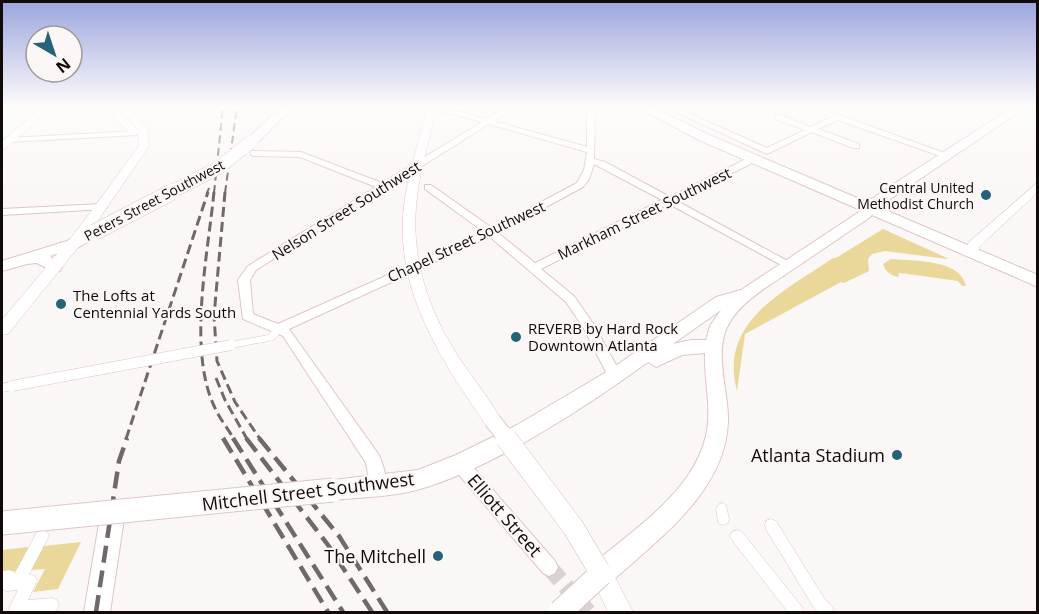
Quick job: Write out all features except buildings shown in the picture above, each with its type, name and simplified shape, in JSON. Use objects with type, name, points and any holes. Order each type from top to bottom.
[{"type":"main road","name":"Peters Street Southwest","points":[[9,264],[73,244],[219,168],[253,147],[263,136]]},
{"type":"main road","points":[[703,136],[753,159],[972,251],[1038,282]]},
{"type":"main road","points":[[560,612],[671,511],[700,475],[708,459],[718,424],[714,348],[720,323],[745,295],[976,136]]},
{"type":"main road","points":[[9,264],[42,258],[48,260],[54,267]]},
{"type":"main road","name":"Mitchell Street Southwest","points":[[2,523],[418,480],[460,464],[525,431],[615,376],[722,301],[734,296],[745,295]]},
{"type":"main road","points":[[615,376],[635,374],[681,347],[696,345],[714,348]]},
{"type":"main road","points":[[97,612],[113,512]]},
{"type":"street","points":[[5,143],[94,136]]},
{"type":"street","points":[[2,330],[102,207],[138,151],[139,136]]},
{"type":"street","points":[[426,136],[409,221],[413,267],[427,316],[452,364],[573,527],[621,612]]},
{"type":"street","name":"Nelson Street Southwest","points":[[278,329],[247,316],[244,280],[247,273],[466,136]]},
{"type":"street","points":[[530,136],[590,155],[602,164],[789,265]]},
{"type":"street","name":"Chapel Street Southwest","points":[[278,329],[490,232],[580,185],[586,179],[590,136]]},
{"type":"street","points":[[731,136],[767,152],[800,136]]},
{"type":"street","points":[[827,136],[856,146]]},
{"type":"street","points":[[891,136],[946,155]]},
{"type":"street","points":[[253,147],[301,155],[383,187]]},
{"type":"street","name":"Markham Street Southwest","points":[[534,268],[753,159]]},
{"type":"street","points":[[972,251],[974,244],[1038,185]]},
{"type":"street","points":[[428,187],[490,232],[557,286],[579,311],[615,376]]},
{"type":"street","points":[[972,251],[981,248],[1038,197]]},
{"type":"street","points":[[2,212],[102,207]]},
{"type":"street","points":[[7,387],[271,338],[278,329],[286,333],[373,460],[377,471],[376,486]]},
{"type":"street","name":"Elliott Street","points":[[460,464],[549,567]]},
{"type":"street","points":[[771,525],[819,603],[827,612]]},
{"type":"street","points":[[17,583],[42,536]]},
{"type":"street","points":[[736,536],[797,612]]},
{"type":"street","points":[[2,578],[10,578],[6,584],[30,581],[16,608],[18,610],[52,605]]},
{"type":"shaded area","points":[[883,229],[947,259],[885,251],[872,254],[868,259],[869,271],[844,283],[841,282],[745,334],[737,391],[734,367],[737,345],[746,327],[760,311],[795,283]]},
{"type":"shaded area","points":[[891,259],[923,261],[946,266],[962,277],[966,286],[962,286],[958,281],[901,273],[898,277],[895,276],[887,271],[883,264]]},
{"type":"shaded area","points":[[81,542],[58,589],[33,592],[45,569],[31,570],[44,546]]},
{"type":"shaded area","points":[[29,547],[16,571],[2,572],[2,550]]},
{"type":"tunnel","points":[[549,567],[588,612]]},
{"type":"railway","points":[[214,193],[220,136]]},
{"type":"railway","points":[[225,193],[233,136]]},
{"type":"railway","points":[[207,193],[209,188]]},
{"type":"railway","points":[[126,439],[208,192]]},
{"type":"railway","points":[[214,192],[204,273],[202,359],[207,385],[215,408],[234,439]]},
{"type":"railway","points":[[225,192],[214,316],[217,361],[235,402],[260,439]]},
{"type":"railway","points":[[216,378],[225,400],[247,439]]},
{"type":"railway","points":[[96,612],[119,461],[127,438]]},
{"type":"railway","points":[[223,438],[328,612]]},
{"type":"railway","points":[[233,438],[343,612]]},
{"type":"railway","points":[[246,438],[328,545],[372,612]]},
{"type":"railway","points":[[259,438],[339,536],[387,612]]},
{"type":"place","name":"Central United Methodist Church","points":[[986,195]]},
{"type":"place","name":"The Lofts at Centennial Yards South","points":[[61,304]]},
{"type":"place","name":"REVERB by Hard Rock Downtown Atlanta","points":[[516,337]]},
{"type":"place","name":"Atlanta Stadium","points":[[897,455]]},
{"type":"place","name":"The Mitchell","points":[[438,556]]}]
